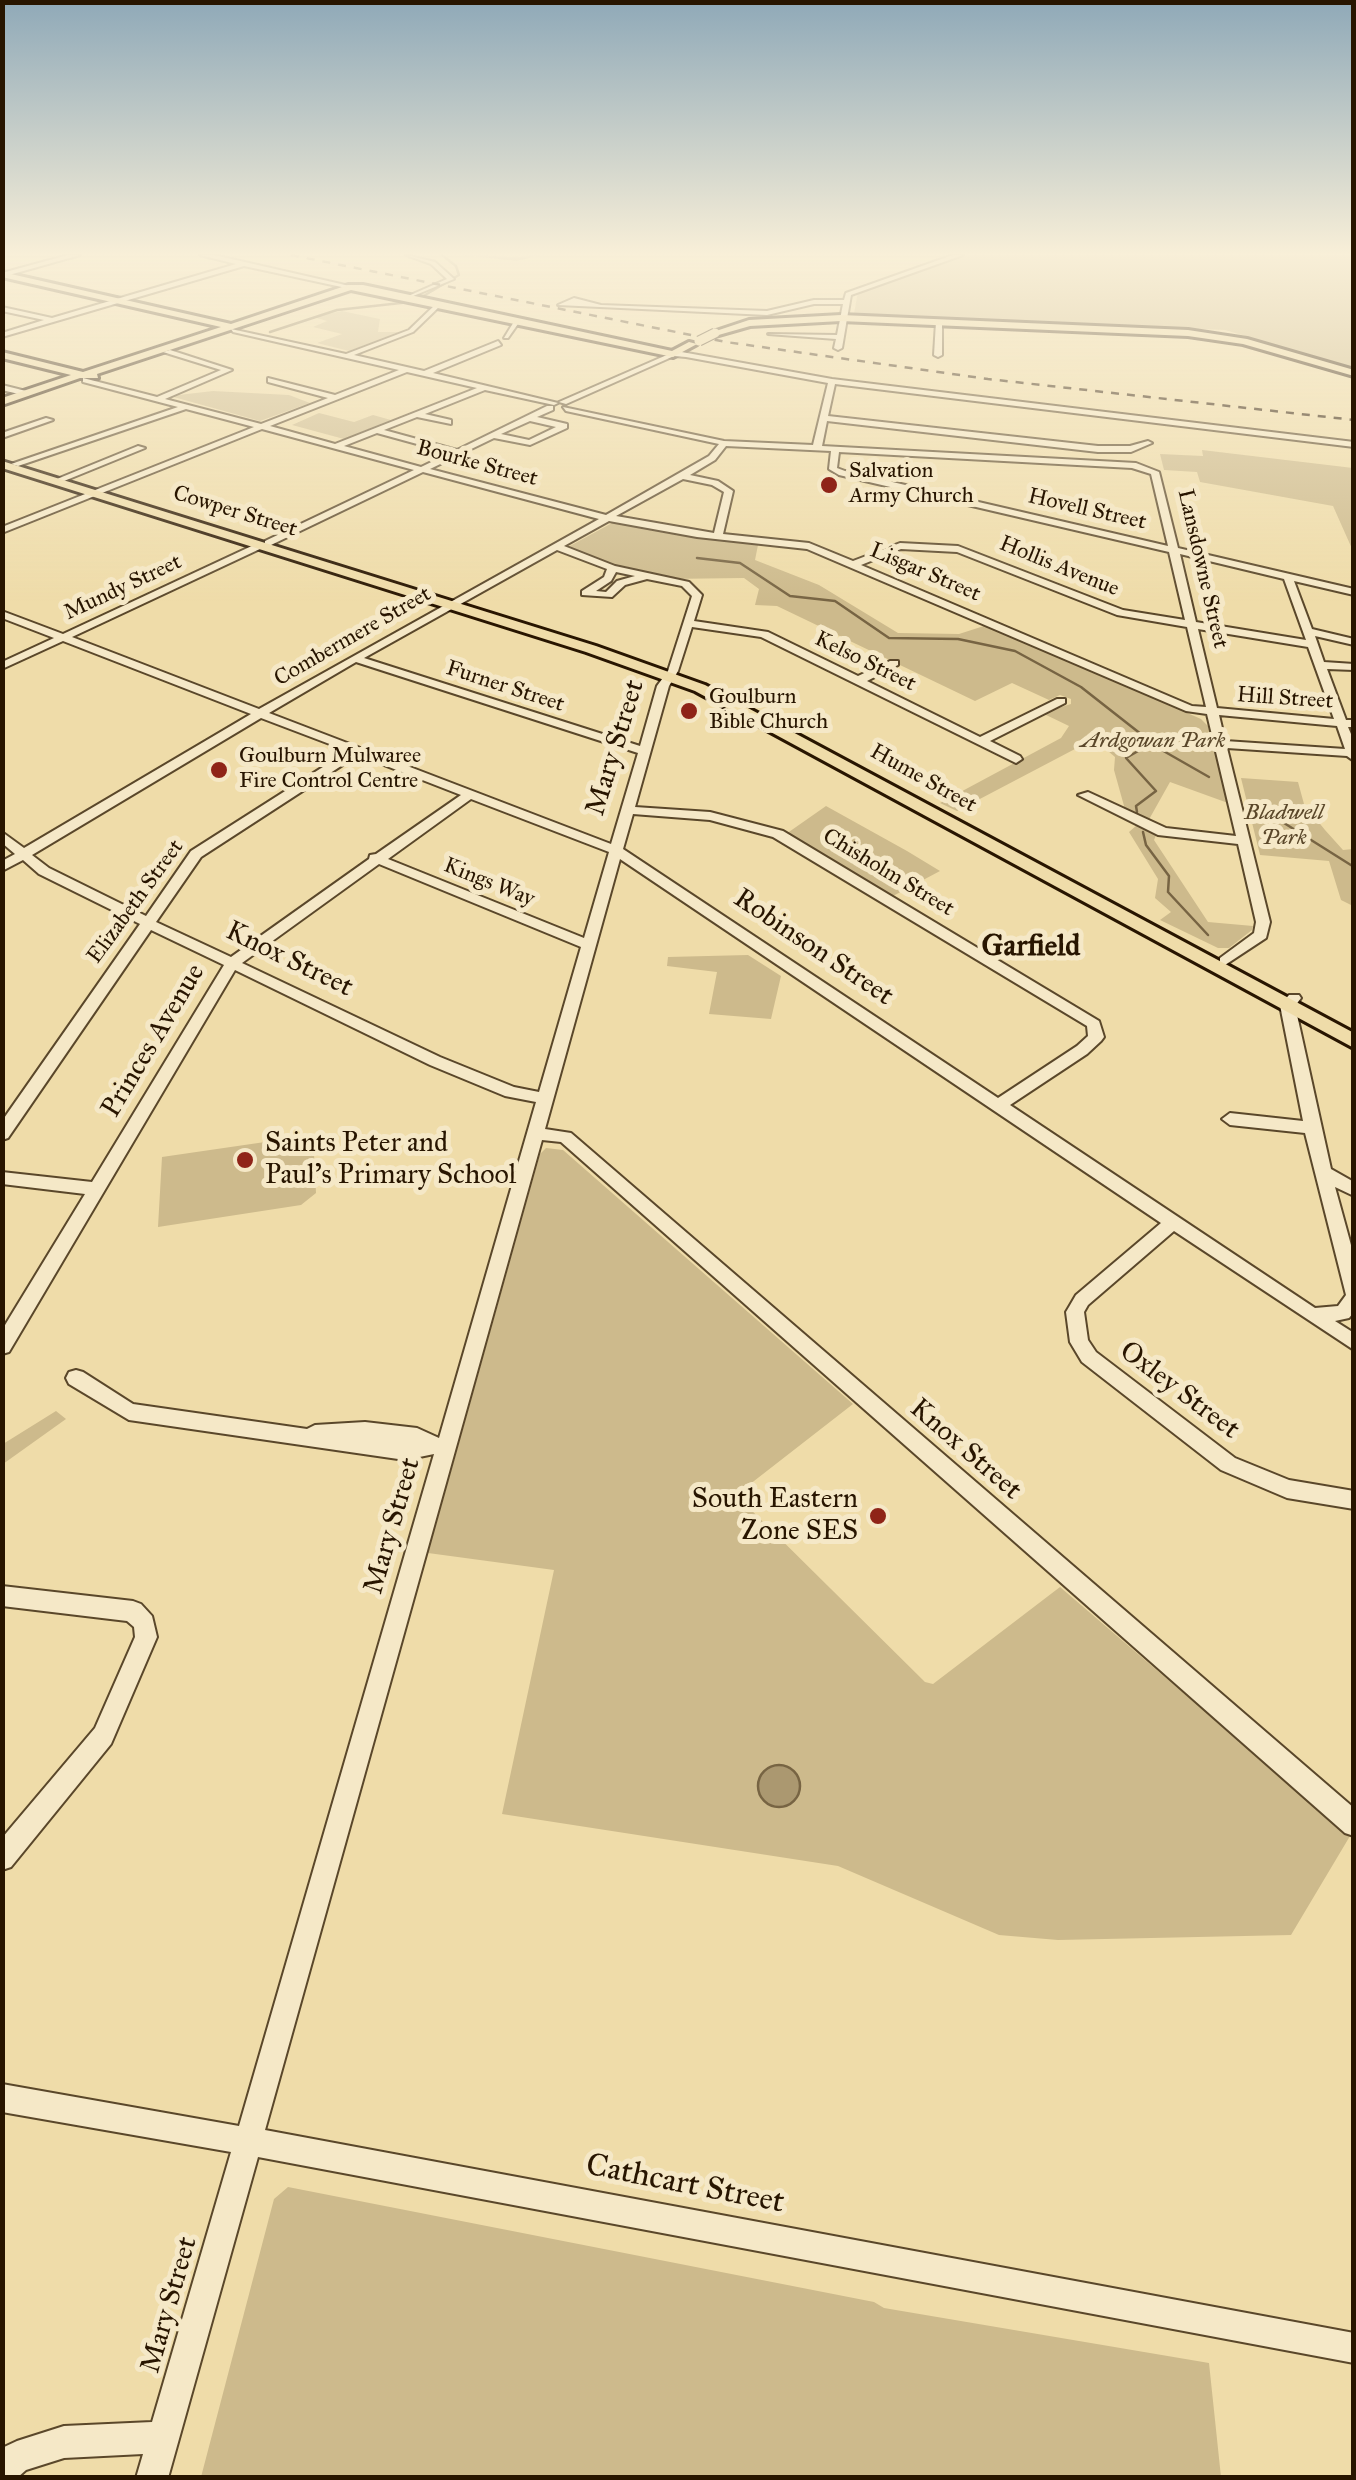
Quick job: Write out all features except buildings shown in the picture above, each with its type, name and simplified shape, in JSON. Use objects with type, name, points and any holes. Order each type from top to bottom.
[{"type":"main road","name":"Bourke Street","points":[[63,371],[83,376]]},
{"type":"main road","points":[[3,405],[99,371]]},
{"type":"main road","points":[[3,405],[101,371]]},
{"type":"main road","name":"Cowper Street","points":[[7,463],[97,492]]},
{"type":"main road","name":"Cowper Street","points":[[7,463],[452,603]]},
{"type":"main road","name":"Hume Street","points":[[452,603],[671,673],[744,703],[1225,961],[1354,1042]]},
{"type":"main road","name":"Hume Street","points":[[671,673],[1291,1002],[1354,1030]]},
{"type":"street","points":[[160,398],[226,371]]},
{"type":"street","points":[[2,530],[403,371]]},
{"type":"street","points":[[408,371],[724,444],[836,449]]},
{"type":"street","points":[[424,374],[431,371]]},
{"type":"street","name":"Mundy Street","points":[[2,666],[634,371]]},
{"type":"street","points":[[774,371],[1143,422],[1354,445]]},
{"type":"street","name":"Bourke Street","points":[[83,376],[606,518]]},
{"type":"street","points":[[271,380],[335,398]]},
{"type":"street","points":[[818,448],[832,380]]},
{"type":"street","points":[[2,387],[27,394]]},
{"type":"street","points":[[336,446],[483,388]]},
{"type":"street","points":[[7,463],[97,434],[107,436],[188,406]]},
{"type":"street","points":[[497,436],[530,443],[564,426],[556,407]]},
{"type":"street","points":[[414,414],[448,422]]},
{"type":"street","points":[[118,416],[143,423]]},
{"type":"street","points":[[825,418],[901,424],[989,441],[1106,450],[1148,446]]},
{"type":"street","points":[[825,418],[888,420],[1104,447],[1148,446]]},
{"type":"street","points":[[2,436],[49,420]]},
{"type":"street","points":[[1143,422],[1148,446]]},
{"type":"street","points":[[897,438],[901,424]]},
{"type":"street","points":[[374,430],[460,453]]},
{"type":"street","name":"Combermere Street","points":[[2,866],[354,658],[682,476],[712,458],[724,444]]},
{"type":"street","points":[[62,479],[141,448]]},
{"type":"street","name":"Lansdowne Street","points":[[836,449],[1148,468],[1157,476],[1263,930],[1225,961]]},
{"type":"street","name":"Hovell Street","points":[[836,449],[832,467],[836,472],[1354,592]]},
{"type":"street","points":[[682,476],[715,483],[729,491],[718,536]]},
{"type":"street","name":"Lisgar Street","points":[[606,518],[718,536],[798,543],[855,564],[1180,706],[1214,714]]},
{"type":"street","name":"Hollis Avenue","points":[[855,564],[900,546],[958,549],[1114,612],[1312,644]]},
{"type":"street","points":[[558,547],[612,568],[648,576]]},
{"type":"street","points":[[612,568],[608,580],[586,592],[608,595],[620,584],[648,576]]},
{"type":"street","name":"Mary Street","points":[[152,2478],[438,1446],[534,1134],[644,751],[697,595],[685,584],[648,576]]},
{"type":"street","points":[[1222,744],[1353,756],[1347,723],[1319,665],[1288,577]]},
{"type":"street","name":"Robinson Street","points":[[2,614],[617,851],[1354,1342]]},
{"type":"street","name":"Kelso Street","points":[[689,622],[751,630],[1016,759]]},
{"type":"street","points":[[1308,631],[1354,642]]},
{"type":"street","name":"Furner Street","points":[[354,658],[644,751]]},
{"type":"street","points":[[857,680],[894,663]]},
{"type":"street","points":[[1319,665],[1354,667]]},
{"type":"street","points":[[981,741],[1061,701]]},
{"type":"street","name":"Hill Street","points":[[1214,714],[1347,723]]},
{"type":"street","name":"Elizabeth Street","points":[[2,1134],[208,842],[358,750]]},
{"type":"street","name":"Princes Avenue","points":[[2,1347],[232,963],[470,794]]},
{"type":"street","points":[[1084,795],[1163,832],[1245,841]]},
{"type":"street","name":"Chisholm Street","points":[[628,810],[710,816],[778,834],[1094,1024],[1096,1038],[1082,1050],[999,1105]]},
{"type":"street","points":[[2,836],[19,853]]},
{"type":"street","points":[[2,848],[19,853]]},
{"type":"street","name":"Knox Street","points":[[19,853],[44,871],[435,1061],[510,1092],[544,1098]]},
{"type":"street","name":"Kings Way","points":[[375,858],[588,945]]},
{"type":"street","points":[[1291,1002],[1312,1128],[1354,1295]]},
{"type":"street","points":[[1230,1119],[1312,1128]]},
{"type":"street","name":"Knox Street","points":[[534,1134],[565,1137],[1354,1824]]},
{"type":"street","points":[[1323,1172],[1354,1190]]},
{"type":"street","points":[[2,1178],[98,1189]]},
{"type":"street","name":"Oxley Street","points":[[1173,1222],[1082,1300],[1076,1312],[1079,1342],[1089,1357],[1228,1464],[1287,1489],[1354,1500]]},
{"type":"street","name":"Robinson Street","points":[[1297,1305],[1326,1318],[1343,1313],[1354,1295]]},
{"type":"street","points":[[76,1378],[129,1412],[307,1434],[405,1451],[438,1446]]},
{"type":"street","points":[[2,1596],[134,1610],[144,1623],[146,1637],[103,1736],[2,1858]]},
{"type":"street","name":"Cathcart Street","points":[[2,2098],[248,2140],[1354,2348]]},
{"type":"street","points":[[2,2468],[16,2457],[64,2442],[164,2438]]},
{"type":"green space","points":[[213,391],[289,395],[310,403],[260,421],[170,396]]},
{"type":"green space","points":[[319,413],[354,422],[373,415],[391,420],[344,439],[292,425]]},
{"type":"green space","points":[[1202,450],[1353,468],[1353,551],[1333,506],[1200,482],[1197,472],[1164,470],[1160,454],[1203,456]]},
{"type":"green space","name":"Ardgowan Park","points":[[612,523],[759,540],[755,560],[819,585],[898,633],[959,634],[987,625],[1201,719],[1208,726],[1228,803],[1170,782],[1147,823],[1126,813],[1114,770],[1115,757],[1094,739],[957,811],[940,803],[1061,738],[1069,726],[1042,713],[1071,704],[1071,699],[1060,695],[1049,700],[1012,683],[975,701],[777,606],[755,605],[759,589],[744,578],[667,579],[614,566],[568,547]]},
{"type":"green space","name":"Bladwell Park","points":[[1241,778],[1298,782],[1304,804],[1325,830],[1343,850],[1353,849],[1353,906],[1341,900],[1329,861],[1260,855]]},
{"type":"green space","points":[[826,806],[940,871],[893,896],[786,834]]},
{"type":"green space","points":[[1137,825],[1157,833],[1154,840],[1208,922],[1253,926],[1252,930],[1229,948],[1218,948],[1160,920],[1171,912],[1155,898],[1158,879],[1129,832]]},
{"type":"green space","points":[[748,955],[781,976],[771,1019],[709,1014],[717,972],[667,966],[668,957]]},
{"type":"green space","points":[[313,1135],[316,1193],[301,1205],[158,1227],[162,1157]]},
{"type":"green space","points":[[546,1148],[563,1150],[853,1404],[736,1495],[925,1682],[933,1684],[1060,1587],[1350,1836],[1291,1935],[1058,1940],[999,1935],[838,1866],[502,1814],[554,1570],[428,1553],[540,1154]]},
{"type":"green space","points":[[56,1411],[66,1419],[3,1464],[3,1444]]},
{"type":"green space","points":[[288,2187],[874,2302],[884,2308],[1209,2363],[1221,2477],[201,2477],[274,2199]]},
{"type":"shaded area","points":[[779,1765],[794,1771],[800,1786],[794,1801],[779,1807],[764,1801],[758,1786],[764,1771]]},
{"type":"waterway","points":[[697,558],[740,563],[790,596],[835,601],[889,638],[958,639],[1015,651],[1081,687],[1160,749],[1209,777]]},
{"type":"waterway","points":[[1137,812],[1136,806],[1156,791],[1126,758],[1152,743]]},
{"type":"waterway","points":[[1257,806],[1354,867]]},
{"type":"waterway","points":[[1143,832],[1146,845],[1169,876],[1168,892],[1208,935]]},
{"type":"railway","points":[[929,371],[1354,420]]},
{"type":"place","name":"Salvation Army Church","points":[[829,485]]},
{"type":"place","name":"Goulburn Bible Church","points":[[689,711]]},
{"type":"place","name":"Goulburn Mulwaree Fire Control Centre","points":[[219,770]]},
{"type":"place","name":"Saints Peter and Paul's Primary School","points":[[245,1160]]},
{"type":"place","name":"South Eastern Zone SES","points":[[878,1516]]},
{"type":"district","name":"Garfield","points":[[1031,948]]}]
